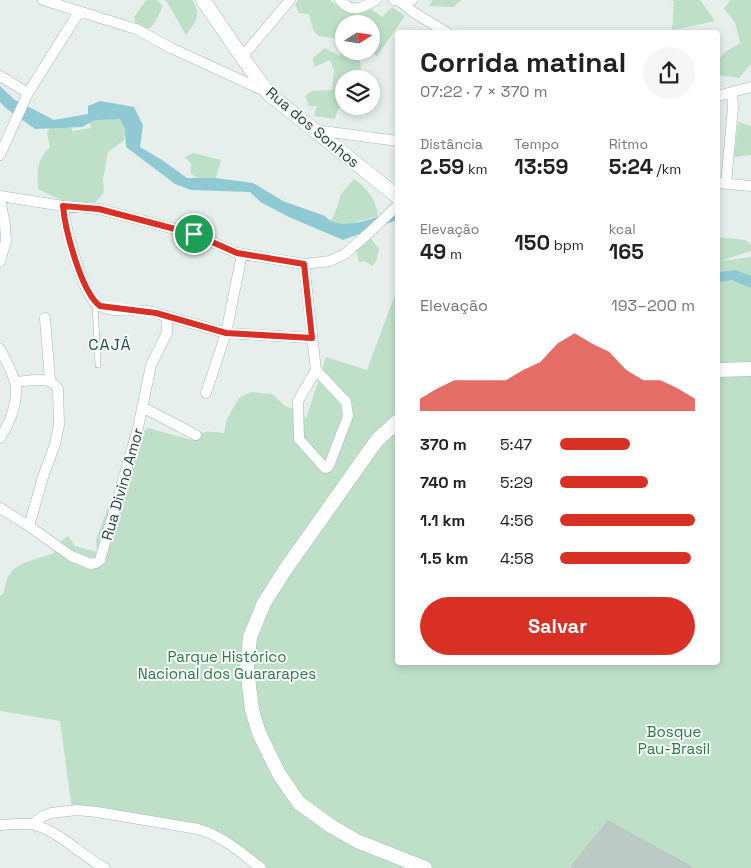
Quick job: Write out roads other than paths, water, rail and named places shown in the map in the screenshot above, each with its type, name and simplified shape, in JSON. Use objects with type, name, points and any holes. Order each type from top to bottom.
[{"type":"main road","name":"Rua dos Sonhos","points":[[203,0],[270,94],[395,201]]},
{"type":"main road","points":[[720,370],[751,369]]},
{"type":"main road","points":[[395,424],[372,447],[285,570],[264,603],[250,637],[247,669],[250,701],[259,733],[279,774],[299,803],[330,826],[357,841],[425,868]]},
{"type":"street","points":[[43,0],[136,29],[270,94]]},
{"type":"street","points":[[242,57],[290,0]]},
{"type":"street","points":[[340,0],[344,5],[354,9],[366,7],[376,0]]},
{"type":"street","points":[[403,1],[413,12],[443,30]]},
{"type":"street","points":[[0,156],[26,98],[79,12]]},
{"type":"street","points":[[0,76],[26,98]]},
{"type":"street","points":[[720,95],[751,87]]},
{"type":"street","points":[[732,92],[733,108],[722,183],[751,186]]},
{"type":"street","points":[[314,130],[395,141]]},
{"type":"street","points":[[0,262],[6,241],[0,198],[99,209],[176,228],[242,254],[304,264],[330,261],[345,254],[372,230],[395,205]]},
{"type":"street","points":[[63,206],[64,220],[80,271],[88,292],[95,303],[100,306],[163,315],[226,333],[312,338]]},
{"type":"street","points":[[206,393],[226,333],[242,254]]},
{"type":"street","points":[[304,264],[316,370],[346,402],[348,416],[328,468],[325,468],[299,440],[298,401],[316,370]]},
{"type":"street","name":"Rua Divino Amor","points":[[29,526],[71,556],[91,564],[100,560],[138,428],[151,365],[168,334],[168,318],[163,315]]},
{"type":"street","points":[[45,318],[50,380]]},
{"type":"street","points":[[0,349],[15,382],[15,404],[8,426],[0,438]]},
{"type":"street","points":[[0,508],[29,526],[55,444],[59,425],[58,389],[56,384],[50,380],[15,382]]},
{"type":"street","name":"Rua Divino Amor","points":[[142,407],[196,435]]},
{"type":"street","points":[[33,824],[43,816],[51,813],[77,810],[198,830],[214,834],[261,868]]},
{"type":"street","points":[[0,825],[33,824],[50,831],[105,868]]},
{"type":"lane","points":[[95,303],[98,364]]},
{"type":"water","points":[[0,86],[15,100],[54,120],[88,114],[88,106],[100,101],[134,107],[143,125],[140,147],[187,178],[216,178],[253,183],[283,201],[340,223],[360,222],[395,210],[395,221],[343,240],[289,217],[262,203],[250,192],[191,190],[175,184],[126,147],[125,129],[120,119],[95,120],[82,127],[35,129],[0,102]]},
{"type":"water","points":[[736,270],[751,276],[751,288],[732,280],[720,282],[720,272]]},
{"type":"district","name":"CAJÁ","points":[[110,344]]},
{"type":"park label","name":"Parque Histórico Nacional dos Guararapes","points":[[227,664]]},
{"type":"park label","name":"Bosque Pau-Brasil","points":[[674,740]]}]
